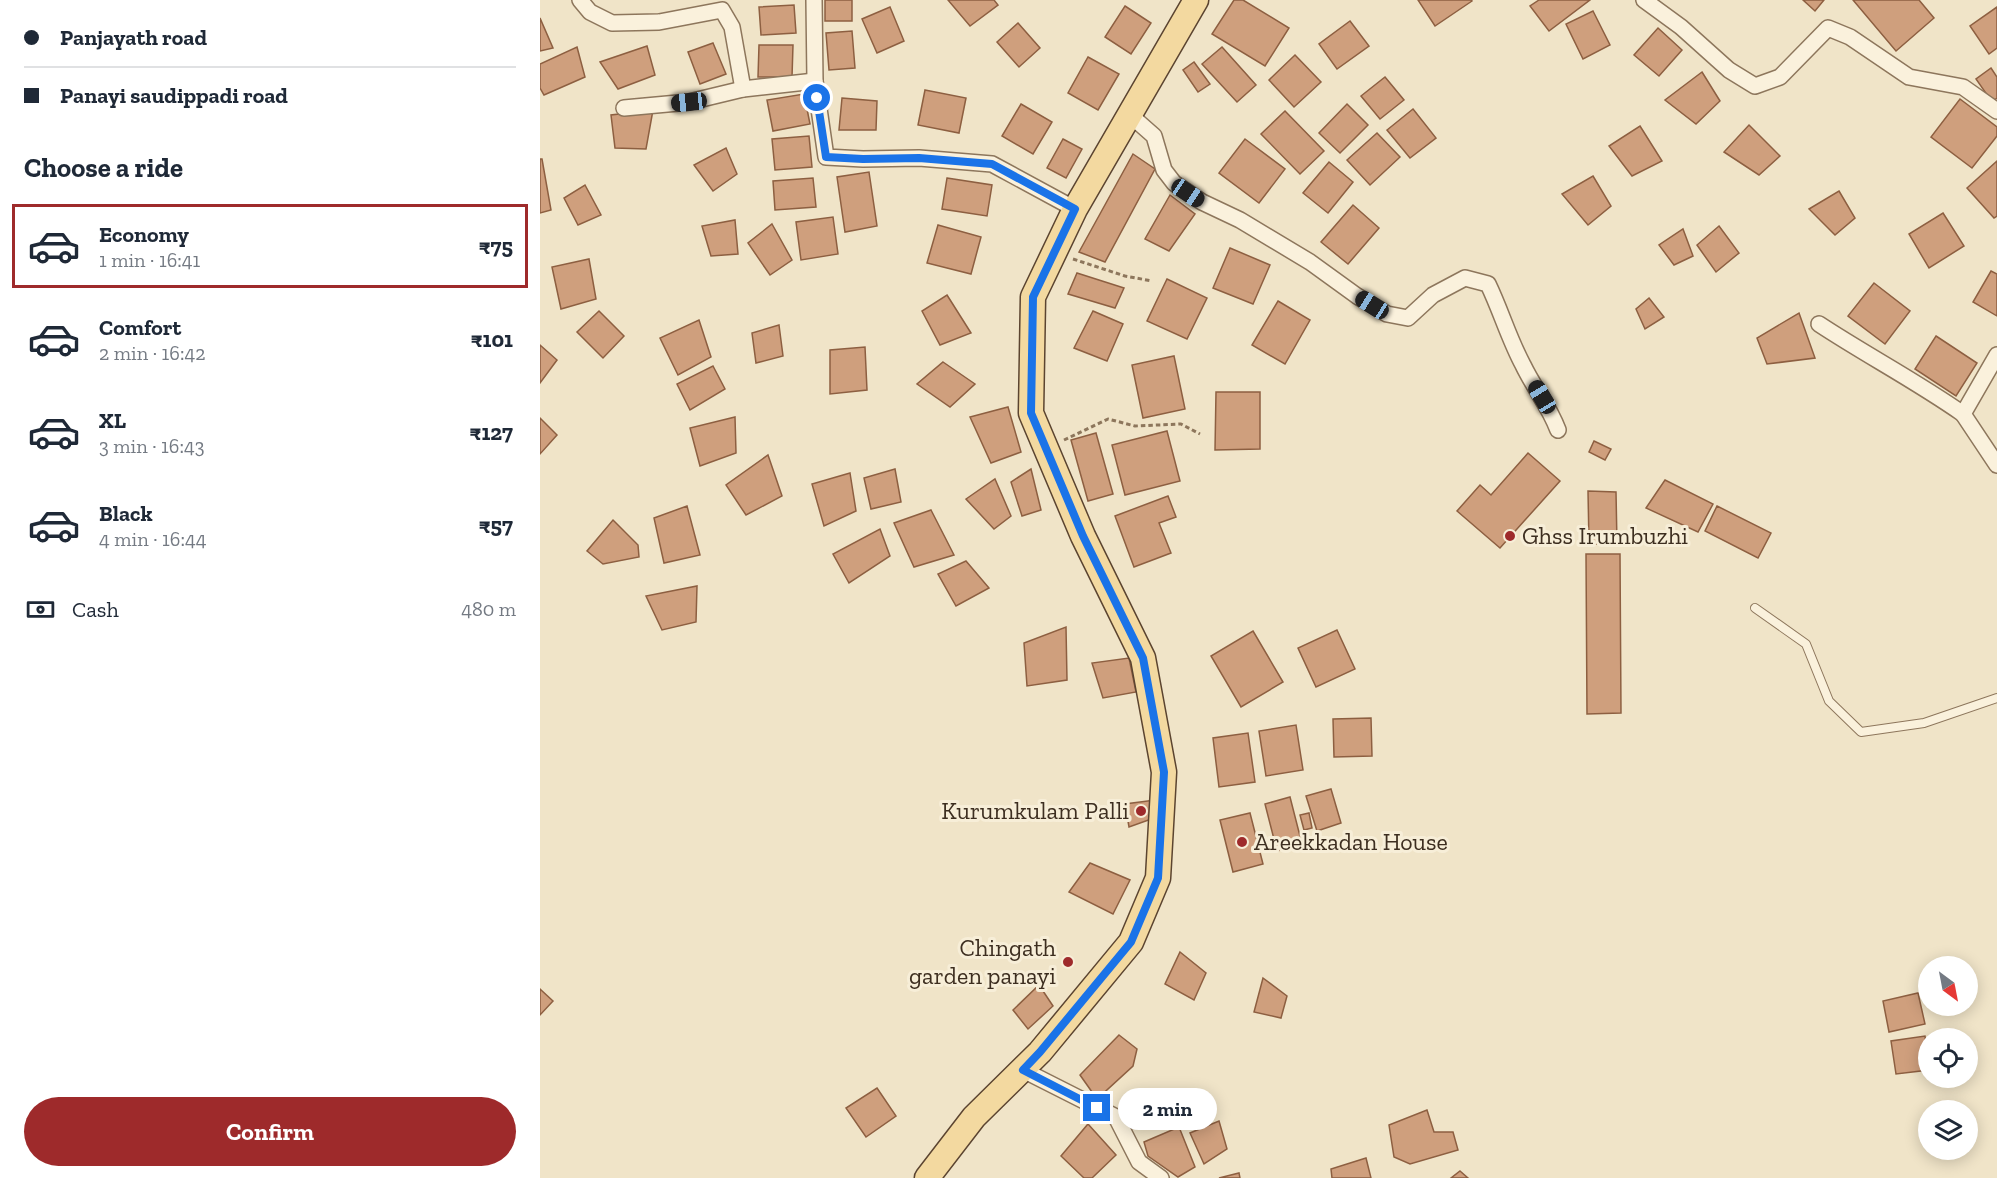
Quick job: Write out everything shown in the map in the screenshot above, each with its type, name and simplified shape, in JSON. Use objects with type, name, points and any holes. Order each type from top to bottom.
[{"type":"main road","points":[[927,1178],[974,1117],[1040,1052],[1131,942],[1158,878],[1164,772],[1143,658],[1083,536],[1031,413],[1033,297],[1075,209],[1196,0]]},
{"type":"street","points":[[580,0],[590,12],[612,23],[659,22],[722,10],[732,27],[743,90]]},
{"type":"street","points":[[814,0],[815,81],[826,157],[919,158],[992,164],[1075,209]]},
{"type":"street","points":[[1644,0],[1681,27],[1729,70],[1755,86],[1780,77],[1828,28],[1850,38],[1909,77],[1963,87],[1997,111]]},
{"type":"street","points":[[624,108],[689,102],[743,90],[815,81]]},
{"type":"street","points":[[1129,114],[1154,136],[1164,170],[1174,183],[1202,202],[1240,220],[1310,262],[1357,296],[1387,314],[1408,318],[1433,295],[1465,278],[1488,284],[1522,365],[1552,413],[1558,430]]},
{"type":"street","points":[[1819,324],[1858,350],[1931,392],[1962,414],[1997,465]]},
{"type":"street","points":[[1962,414],[1997,355]]},
{"type":"street","points":[[1023,1070],[1116,1117],[1139,1162],[1161,1178]]},
{"type":"lane","points":[[1755,608],[1806,644],[1828,701],[1861,732],[1924,723],[1997,698]]},
{"type":"path","points":[[1054,252],[1125,276],[1152,281]]},
{"type":"path","points":[[1046,448],[1108,419],[1135,426],[1181,424],[1200,434]]},
{"type":"building","points":[[825,0],[852,0],[852,21],[825,21]]},
{"type":"building","points":[[948,0],[994,0],[998,5],[970,26]]},
{"type":"building","points":[[1234,0],[1243,0],[1289,28],[1265,66],[1212,34]]},
{"type":"building","points":[[1418,0],[1471,0],[1472,1],[1435,26]]},
{"type":"building","points":[[1539,0],[1590,0],[1549,31],[1530,6]]},
{"type":"building","points":[[1803,0],[1824,0],[1815,11]]},
{"type":"building","points":[[1853,0],[1919,0],[1934,18],[1896,51]]},
{"type":"building","points":[[794,5],[796,33],[761,35],[759,7]]},
{"type":"building","points":[[1125,6],[1151,23],[1131,54],[1105,37]]},
{"type":"building","points":[[890,7],[904,41],[877,53],[862,19]]},
{"type":"building","points":[[1997,7],[1997,48],[1989,54],[1970,26]]},
{"type":"building","points":[[1593,11],[1610,45],[1583,59],[1566,24]]},
{"type":"building","points":[[540,18],[553,48],[540,51]]},
{"type":"building","points":[[1350,21],[1369,46],[1337,69],[1319,44]]},
{"type":"building","points":[[1018,23],[1040,48],[1019,67],[997,42]]},
{"type":"building","points":[[1658,28],[1682,50],[1659,76],[1634,55]]},
{"type":"building","points":[[852,31],[855,68],[829,70],[826,33]]},
{"type":"building","points":[[713,43],[726,74],[700,84],[688,52]]},
{"type":"building","points":[[759,45],[793,45],[792,77],[758,77]]},
{"type":"building","points":[[647,46],[655,75],[618,89],[600,62]]},
{"type":"building","points":[[577,47],[585,77],[544,95],[540,88],[540,64]]},
{"type":"building","points":[[1222,47],[1256,85],[1237,102],[1202,64]]},
{"type":"building","points":[[1295,55],[1321,82],[1294,107],[1269,80]]},
{"type":"building","points":[[1088,57],[1119,74],[1098,110],[1068,93]]},
{"type":"building","points":[[1194,62],[1210,84],[1198,92],[1183,70]]},
{"type":"building","points":[[1991,68],[1997,77],[1997,98],[1992,102],[1976,79]]},
{"type":"building","points":[[1702,72],[1720,101],[1696,124],[1665,100]]},
{"type":"building","points":[[1385,77],[1404,100],[1380,119],[1361,96]]},
{"type":"building","points":[[925,90],[966,98],[959,133],[918,125]]},
{"type":"building","points":[[804,94],[810,124],[773,131],[767,100]]},
{"type":"building","points":[[842,98],[877,101],[876,130],[839,130]]},
{"type":"building","points":[[1960,99],[1997,127],[1997,136],[1972,168],[1931,137]]},
{"type":"building","points":[[1021,104],[1052,122],[1033,154],[1002,136]]},
{"type":"building","points":[[1347,104],[1368,125],[1340,153],[1319,133]]},
{"type":"building","points":[[1413,109],[1436,138],[1410,158],[1387,130]]},
{"type":"building","points":[[653,110],[646,149],[615,148],[611,115]]},
{"type":"building","points":[[1285,111],[1324,151],[1300,174],[1261,134]]},
{"type":"building","points":[[1749,125],[1780,156],[1759,175],[1724,152]]},
{"type":"building","points":[[1640,126],[1662,161],[1632,176],[1609,146]]},
{"type":"building","points":[[1377,133],[1400,157],[1370,185],[1347,160]]},
{"type":"building","points":[[809,136],[812,167],[775,170],[772,139]]},
{"type":"building","points":[[1063,139],[1082,149],[1066,178],[1047,168]]},
{"type":"building","points":[[1245,139],[1285,169],[1259,203],[1219,173]]},
{"type":"building","points":[[726,148],[737,174],[713,191],[694,165]]},
{"type":"building","points":[[1133,154],[1155,169],[1105,262],[1079,252]]},
{"type":"building","points":[[540,159],[542,159],[551,210],[540,213]]},
{"type":"building","points":[[1997,161],[1997,216],[1994,218],[1967,188]]},
{"type":"building","points":[[1329,162],[1353,182],[1328,213],[1303,193]]},
{"type":"building","points":[[869,172],[877,226],[845,232],[837,177]]},
{"type":"building","points":[[1593,176],[1611,206],[1588,225],[1562,194]]},
{"type":"building","points":[[813,178],[816,207],[775,210],[773,181]]},
{"type":"building","points":[[947,178],[992,185],[987,216],[942,209]]},
{"type":"building","points":[[585,185],[601,215],[578,225],[564,198]]},
{"type":"building","points":[[1839,191],[1855,218],[1835,235],[1809,209]]},
{"type":"building","points":[[1170,195],[1195,214],[1169,251],[1145,239]]},
{"type":"building","points":[[1353,205],[1379,228],[1348,264],[1321,242]]},
{"type":"building","points":[[1943,213],[1964,246],[1929,268],[1909,234]]},
{"type":"building","points":[[833,217],[838,254],[801,260],[796,222]]},
{"type":"building","points":[[735,220],[738,254],[711,256],[702,226]]},
{"type":"building","points":[[772,224],[792,260],[770,275],[748,243]]},
{"type":"building","points":[[938,225],[981,237],[971,274],[927,263]]},
{"type":"building","points":[[1719,226],[1739,253],[1716,272],[1697,245]]},
{"type":"building","points":[[1683,229],[1693,256],[1674,265],[1659,245]]},
{"type":"building","points":[[1230,248],[1270,265],[1253,304],[1213,288]]},
{"type":"building","points":[[589,259],[596,299],[561,309],[552,267]]},
{"type":"building","points":[[1991,271],[1997,274],[1997,316],[1973,302]]},
{"type":"building","points":[[1077,273],[1124,288],[1115,308],[1068,294]]},
{"type":"building","points":[[1167,279],[1207,298],[1187,339],[1147,321]]},
{"type":"building","points":[[1874,283],[1910,311],[1885,344],[1848,316]]},
{"type":"building","points":[[947,295],[971,333],[940,345],[922,311]]},
{"type":"building","points":[[1649,298],[1664,317],[1645,329],[1636,309]]},
{"type":"building","points":[[1278,301],[1310,320],[1285,364],[1252,345]]},
{"type":"building","points":[[599,311],[624,336],[603,358],[577,332]]},
{"type":"building","points":[[1093,311],[1123,324],[1107,361],[1074,348]]},
{"type":"building","points":[[1799,313],[1815,358],[1767,364],[1757,338]]},
{"type":"building","points":[[699,320],[711,357],[678,375],[660,338]]},
{"type":"building","points":[[779,325],[783,356],[756,363],[752,333]]},
{"type":"building","points":[[1936,336],[1977,363],[1956,396],[1915,369]]},
{"type":"building","points":[[540,345],[557,360],[540,383]]},
{"type":"building","points":[[865,347],[867,390],[830,394],[830,350]]},
{"type":"building","points":[[1174,356],[1185,409],[1143,418],[1132,365]]},
{"type":"building","points":[[943,362],[975,384],[950,407],[917,384]]},
{"type":"building","points":[[713,366],[725,389],[690,410],[677,384]]},
{"type":"building","points":[[1216,392],[1260,392],[1260,449],[1215,450]]},
{"type":"building","points":[[1008,407],[1021,452],[991,463],[970,417]]},
{"type":"building","points":[[735,417],[736,453],[700,466],[690,428]]},
{"type":"building","points":[[540,418],[557,435],[540,454]]},
{"type":"building","points":[[1167,431],[1180,481],[1125,495],[1112,445]]},
{"type":"building","points":[[1096,433],[1113,494],[1088,501],[1071,440]]},
{"type":"building","points":[[1594,441],[1611,449],[1605,460],[1589,452]]},
{"type":"building","points":[[1528,453],[1560,481],[1500,548],[1457,511],[1480,485],[1491,495]]},
{"type":"building","points":[[768,455],[782,496],[746,515],[726,485]]},
{"type":"building","points":[[895,469],[901,502],[871,509],[864,478]]},
{"type":"building","points":[[1031,469],[1041,510],[1022,516],[1011,482]]},
{"type":"building","points":[[850,473],[856,511],[824,526],[812,484]]},
{"type":"building","points":[[995,479],[1011,516],[994,529],[966,499]]},
{"type":"building","points":[[1665,480],[1713,504],[1698,532],[1646,508]]},
{"type":"building","points":[[1588,491],[1616,492],[1617,544],[1589,544]]},
{"type":"building","points":[[1168,496],[1176,517],[1159,523],[1171,553],[1134,567],[1115,516]]},
{"type":"building","points":[[687,506],[700,555],[664,563],[654,518]]},
{"type":"building","points":[[1717,506],[1771,533],[1758,558],[1705,531]]},
{"type":"building","points":[[931,510],[954,555],[914,567],[894,523]]},
{"type":"building","points":[[613,520],[638,545],[639,557],[603,564],[587,551]]},
{"type":"building","points":[[880,529],[890,556],[849,583],[833,554]]},
{"type":"building","points":[[1586,554],[1620,554],[1621,713],[1587,714]]},
{"type":"building","points":[[966,561],[989,588],[956,606],[938,574]]},
{"type":"building","points":[[697,586],[696,622],[662,630],[646,596]]},
{"type":"building","points":[[1066,627],[1067,680],[1027,686],[1024,643]]},
{"type":"building","points":[[1337,630],[1355,669],[1316,687],[1298,648]]},
{"type":"building","points":[[1253,631],[1283,682],[1241,707],[1211,656]]},
{"type":"building","points":[[1129,658],[1136,692],[1103,698],[1092,663]]},
{"type":"building","points":[[1371,718],[1372,756],[1334,757],[1333,719]]},
{"type":"building","points":[[1296,725],[1303,770],[1266,776],[1259,731]]},
{"type":"building","points":[[1248,733],[1255,782],[1219,787],[1213,738]]},
{"type":"building","points":[[1331,789],[1341,823],[1317,831],[1306,796]]},
{"type":"building","points":[[1290,797],[1302,844],[1277,851],[1265,804]]},
{"type":"building","name":"Kurumkulam Palli","points":[[1155,800],[1157,817],[1129,827],[1125,804]]},
{"type":"building","name":"Areekkadan House","points":[[1250,813],[1263,864],[1233,872],[1220,820]]},
{"type":"building","points":[[1309,813],[1312,828],[1304,830],[1300,815]]},
{"type":"building","points":[[1090,863],[1130,880],[1113,914],[1069,892]]},
{"type":"building","points":[[1180,952],[1206,973],[1194,1000],[1165,984]]},
{"type":"building","points":[[1263,978],[1287,996],[1281,1018],[1254,1012]]},
{"type":"building","points":[[1039,985],[1053,1006],[1028,1029],[1013,1010]]},
{"type":"building","points":[[540,989],[553,1001],[540,1015]]},
{"type":"building","points":[[1918,993],[1918,1016],[1923,1016],[1925,1024],[1889,1032],[1883,1001]]},
{"type":"building","points":[[1119,1035],[1137,1049],[1133,1066],[1097,1099],[1080,1075]]},
{"type":"building","points":[[1918,1037],[1918,1071],[1896,1074],[1891,1041]]},
{"type":"building","points":[[877,1088],[896,1116],[866,1137],[846,1108]]},
{"type":"building","points":[[1427,1110],[1434,1132],[1453,1132],[1458,1150],[1410,1164],[1394,1157],[1389,1125]]},
{"type":"building","points":[[1219,1121],[1227,1149],[1204,1164],[1190,1133]]},
{"type":"building","points":[[1088,1124],[1116,1155],[1092,1178],[1084,1178],[1061,1156]]},
{"type":"building","points":[[1179,1127],[1195,1167],[1178,1177],[1148,1156],[1144,1142]]},
{"type":"building","points":[[1366,1158],[1371,1178],[1332,1178],[1331,1169]]},
{"type":"building","points":[[1460,1171],[1468,1178],[1451,1178]]},
{"type":"building","points":[[1239,1173],[1240,1178],[1219,1178]]},
{"type":"place","name":"Ghss Irumbuzhi","points":[[1510,536]]},
{"type":"place","name":"Kurumkulam Palli","points":[[1141,811]]},
{"type":"place","name":"Areekkadan House","points":[[1242,842]]},
{"type":"place","name":"Chingath garden panayi","points":[[1068,962]]},
{"type":"route","points":[[817,98],[826,157],[919,158],[992,164],[1075,209],[1033,297],[1031,413],[1083,536],[1143,658],[1164,772],[1158,878],[1131,942],[1023,1070],[1097,1108]]}]
